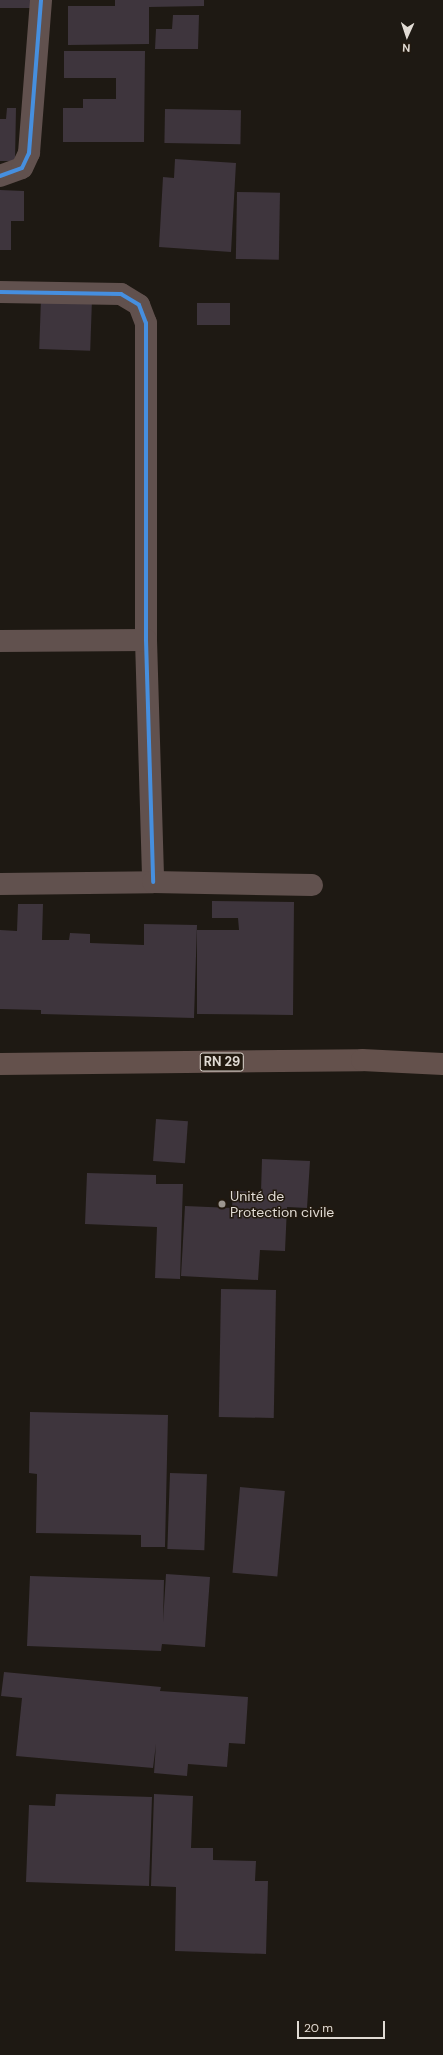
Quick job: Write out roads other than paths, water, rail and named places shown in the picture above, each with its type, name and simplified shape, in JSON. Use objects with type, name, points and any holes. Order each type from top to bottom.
[{"type":"main road","name":"RN 29","points":[[0,1064],[362,1060],[443,1064]]},
{"type":"street","points":[[0,176],[22,168],[28,153],[41,0]]},
{"type":"street","points":[[0,292],[121,294],[139,305],[146,323],[146,640],[153,882]]},
{"type":"street","points":[[0,641],[146,640]]},
{"type":"street","points":[[0,884],[153,882],[312,885]]},
{"type":"place","name":"Unité de Protection civile","points":[[222,1204]]}]
